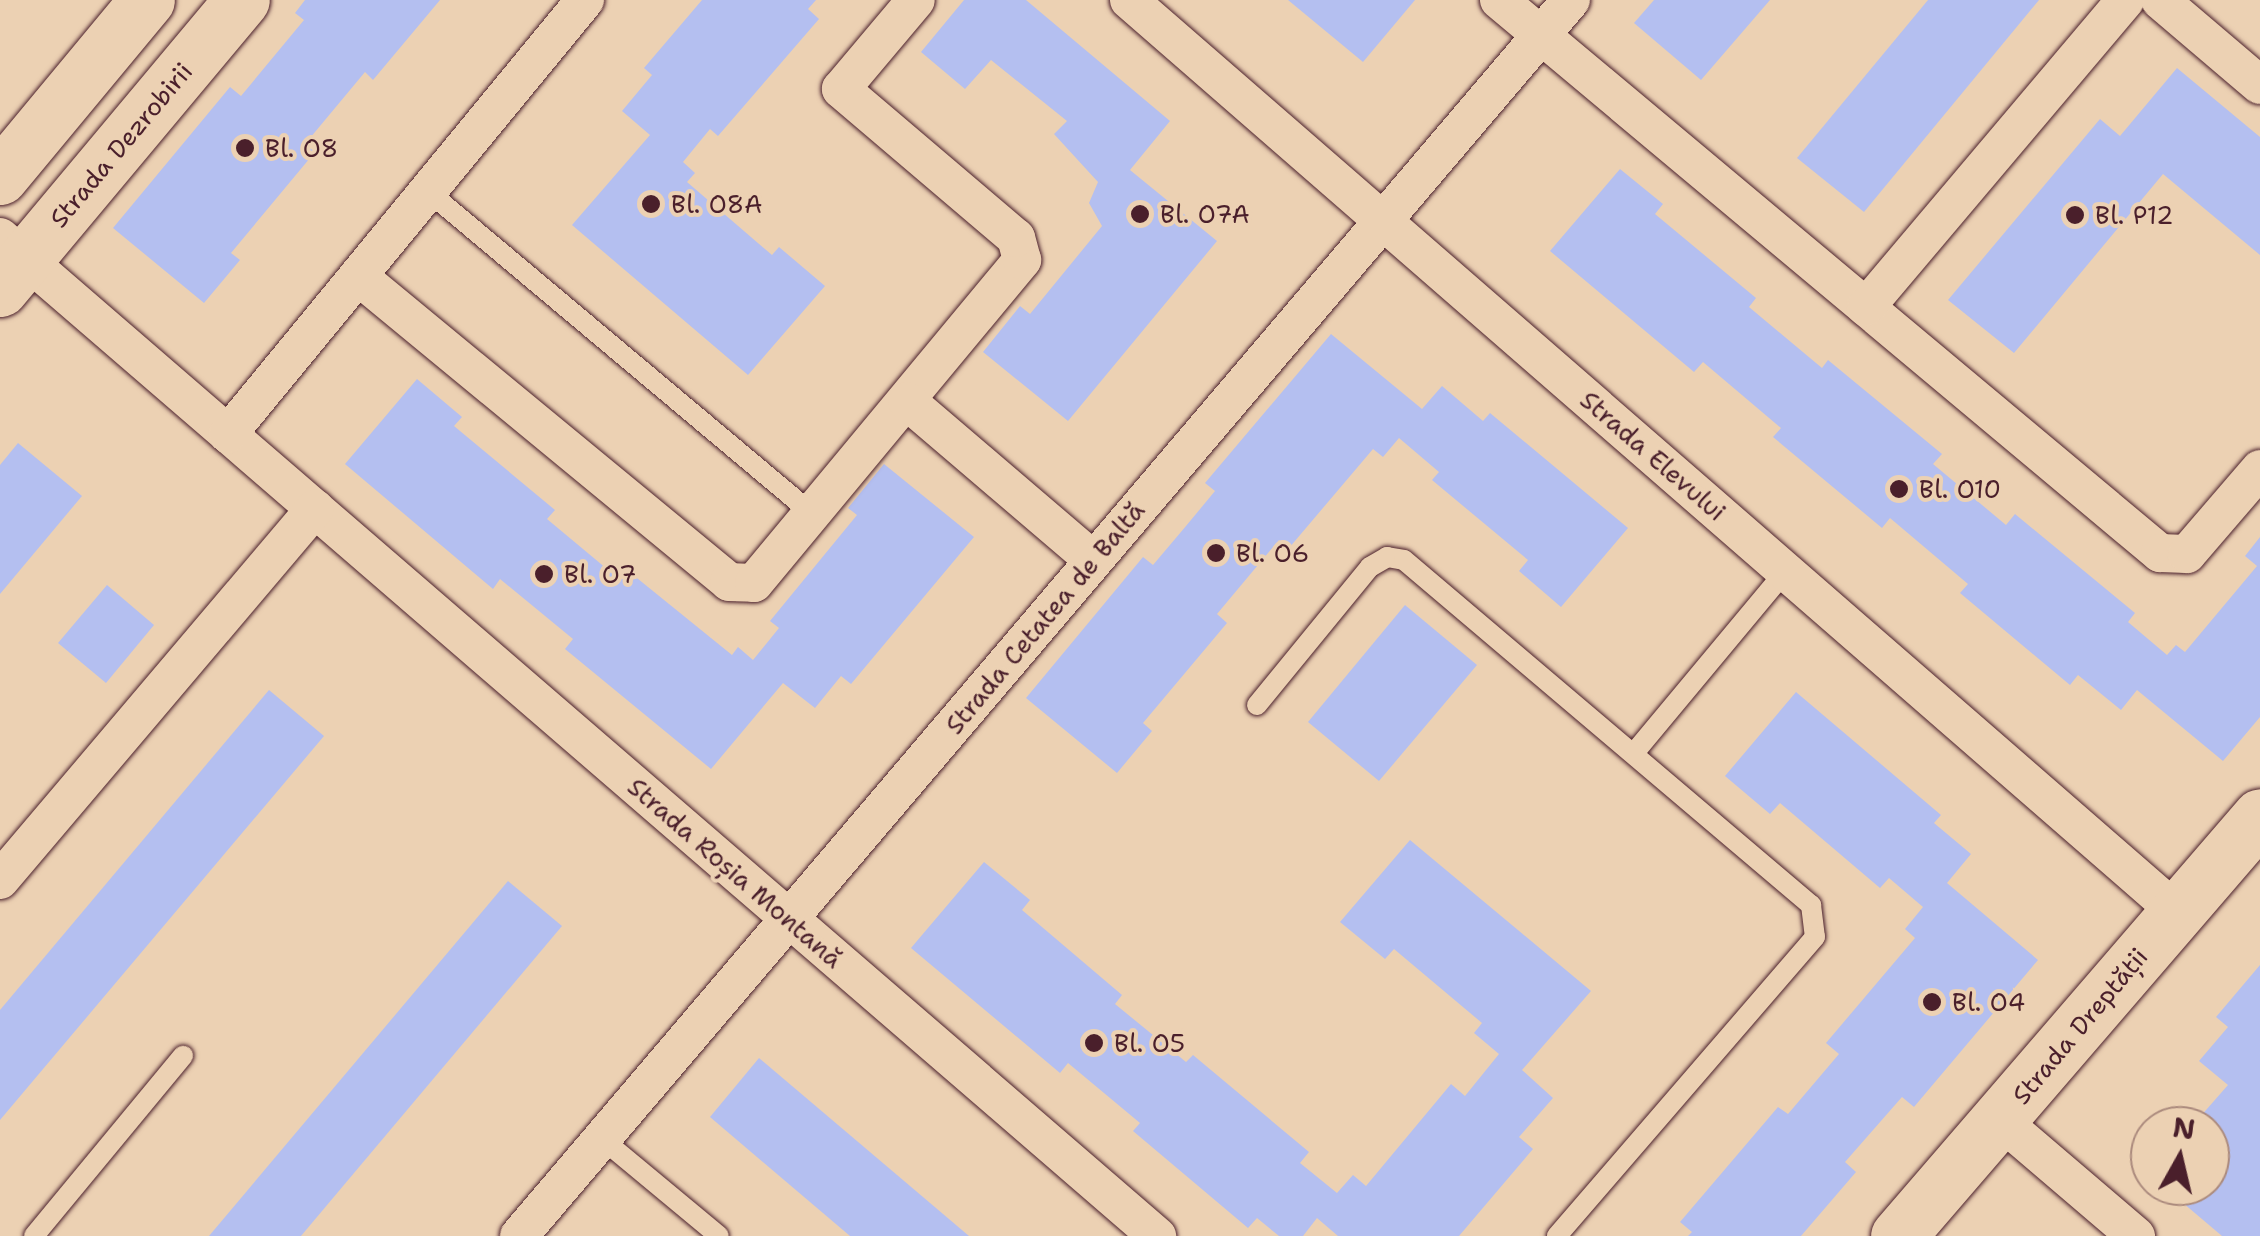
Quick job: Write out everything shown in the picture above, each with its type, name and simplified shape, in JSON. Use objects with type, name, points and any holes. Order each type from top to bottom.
[{"type":"main road","points":[[0,177],[147,0]]},
{"type":"main road","name":"Strada Dezrobirii","points":[[8,261],[242,0]]},
{"type":"main road","name":"Strada Dreptății","points":[[1898,1236],[2260,816]]},
{"type":"street","points":[[228,434],[585,0]]},
{"type":"street","points":[[358,276],[729,582],[754,583],[1022,260],[1016,238],[841,89],[916,0]]},
{"type":"street","name":"Strada Elevului","points":[[1129,0],[2177,912]]},
{"type":"street","points":[[1499,0],[2160,553],[2186,554],[2260,469]]},
{"type":"street","name":"Strada Cetatea de Baltă","points":[[518,1236],[1571,0]]},
{"type":"street","points":[[1866,307],[2125,0]]},
{"type":"street","points":[[2160,0],[2260,85]]},
{"type":"street","name":"Strada Roșia Montană","points":[[8,261],[228,434],[1156,1236]]},
{"type":"street","points":[[907,401],[1093,560]]},
{"type":"street","points":[[0,880],[315,509]]},
{"type":"street","points":[[2000,1120],[2136,1236]]},
{"type":"lane","points":[[430,193],[813,514]]},
{"type":"lane","points":[[1257,704],[1370,567],[1387,558],[1404,560],[1811,905],[1818,921],[1815,937],[1556,1236]]},
{"type":"lane","points":[[1634,753],[1785,572]]},
{"type":"lane","points":[[34,1236],[183,1056]]},
{"type":"lane","points":[[602,1138],[719,1236]]},
{"type":"building","name":"Bl. O8","points":[[305,0],[440,0],[373,80],[365,72],[305,144],[315,152],[231,253],[240,260],[204,303],[113,228],[230,87],[241,96],[304,20],[295,13]]},
{"type":"building","name":"Bl. O8A","points":[[702,0],[816,0],[808,9],[819,19],[718,136],[710,129],[683,162],[695,173],[687,182],[772,255],[779,247],[825,286],[748,375],[572,225],[650,135],[622,111],[652,75],[644,68]]},
{"type":"building","name":"Bl. O7A","points":[[964,0],[1026,0],[1170,121],[1130,170],[1217,241],[1068,421],[983,352],[1020,306],[1030,314],[1102,226],[1089,203],[1098,182],[1054,134],[1067,121],[991,60],[965,89],[921,52]]},
{"type":"building","points":[[1288,0],[1415,0],[1363,62]]},
{"type":"building","points":[[1654,0],[1770,0],[1701,80],[1634,23]]},
{"type":"building","points":[[1928,0],[2039,0],[1864,212],[1797,158]]},
{"type":"building","name":"Bl. P12","points":[[2177,68],[2260,137],[2260,255],[2163,174],[2014,353],[1948,300],[2100,119],[2120,136]]},
{"type":"building","name":"Bl. O10","points":[[1620,169],[1663,204],[1655,214],[1756,298],[1749,307],[1822,368],[1828,360],[1942,454],[1933,464],[2006,525],[2015,514],[2135,613],[2128,622],[2167,655],[2176,645],[2185,652],[2257,566],[2245,556],[2260,537],[2260,717],[2223,761],[2137,690],[2121,710],[2078,675],[2070,685],[1960,593],[1968,584],[1890,518],[1882,528],[1773,437],[1781,428],[1703,362],[1694,372],[1550,251]]},
{"type":"building","name":"Bl. O6","points":[[1331,334],[1422,409],[1442,386],[1483,421],[1490,413],[1628,528],[1561,607],[1519,571],[1528,560],[1432,480],[1439,472],[1399,438],[1383,457],[1373,449],[1289,548],[1279,540],[1217,614],[1227,623],[1143,723],[1152,731],[1117,773],[1026,698],[1143,557],[1153,565],[1186,526],[1215,491],[1205,483]]},
{"type":"building","name":"Bl. O7","points":[[417,379],[462,417],[454,426],[555,510],[547,519],[619,579],[627,570],[732,655],[738,647],[753,660],[779,628],[770,621],[857,515],[848,508],[884,464],[974,537],[851,684],[841,676],[815,708],[783,683],[711,769],[565,649],[573,639],[500,579],[493,589],[345,464]]},
{"type":"building","points":[[18,443],[82,496],[0,594],[0,465]]},
{"type":"building","points":[[107,585],[154,625],[106,683],[58,643]]},
{"type":"building","points":[[1405,605],[1477,665],[1379,781],[1308,722]]},
{"type":"building","points":[[269,690],[324,736],[0,1120],[0,1010]]},
{"type":"building","name":"Bl. O4","points":[[1796,692],[1941,815],[1934,823],[1971,854],[1947,883],[2038,960],[1914,1107],[1902,1097],[1845,1162],[1856,1172],[1801,1236],[1688,1236],[1692,1232],[1680,1222],[1778,1107],[1788,1114],[1839,1054],[1826,1043],[1915,938],[1905,929],[1923,907],[1889,878],[1880,888],[1780,803],[1770,814],[1725,776]]},
{"type":"building","name":"Bl. O5","points":[[1410,840],[1591,991],[1522,1070],[1553,1098],[1519,1137],[1533,1149],[1459,1236],[1338,1236],[1317,1218],[1303,1236],[1279,1236],[1257,1218],[1248,1228],[1133,1131],[1140,1123],[1068,1063],[1060,1073],[911,948],[984,862],[1030,900],[1022,910],[1122,995],[1115,1004],[1186,1062],[1193,1055],[1309,1152],[1300,1163],[1337,1193],[1353,1175],[1366,1186],[1451,1084],[1465,1096],[1499,1054],[1474,1033],[1482,1023],[1394,949],[1385,959],[1340,922]]},
{"type":"building","points":[[508,881],[562,926],[301,1236],[209,1236]]},
{"type":"building","points":[[2260,965],[2260,1236],[2222,1236],[2187,1206],[2230,1206],[2230,1106],[2210,1106],[2228,1085],[2199,1061],[2228,1027],[2216,1017]]},
{"type":"building","points":[[759,1058],[969,1236],[850,1236],[710,1117]]},
{"type":"place","name":"Bl. O8","points":[[245,148]]},
{"type":"place","name":"Bl. O8A","points":[[651,204]]},
{"type":"place","name":"Bl. O7A","points":[[1140,214]]},
{"type":"place","name":"Bl. P12","points":[[2075,215]]},
{"type":"place","name":"Bl. O10","points":[[1899,489]]},
{"type":"place","name":"Bl. O6","points":[[1216,553]]},
{"type":"place","name":"Bl. O7","points":[[544,574]]},
{"type":"place","name":"Bl. O4","points":[[1932,1002]]},
{"type":"place","name":"Bl. O5","points":[[1094,1043]]}]
